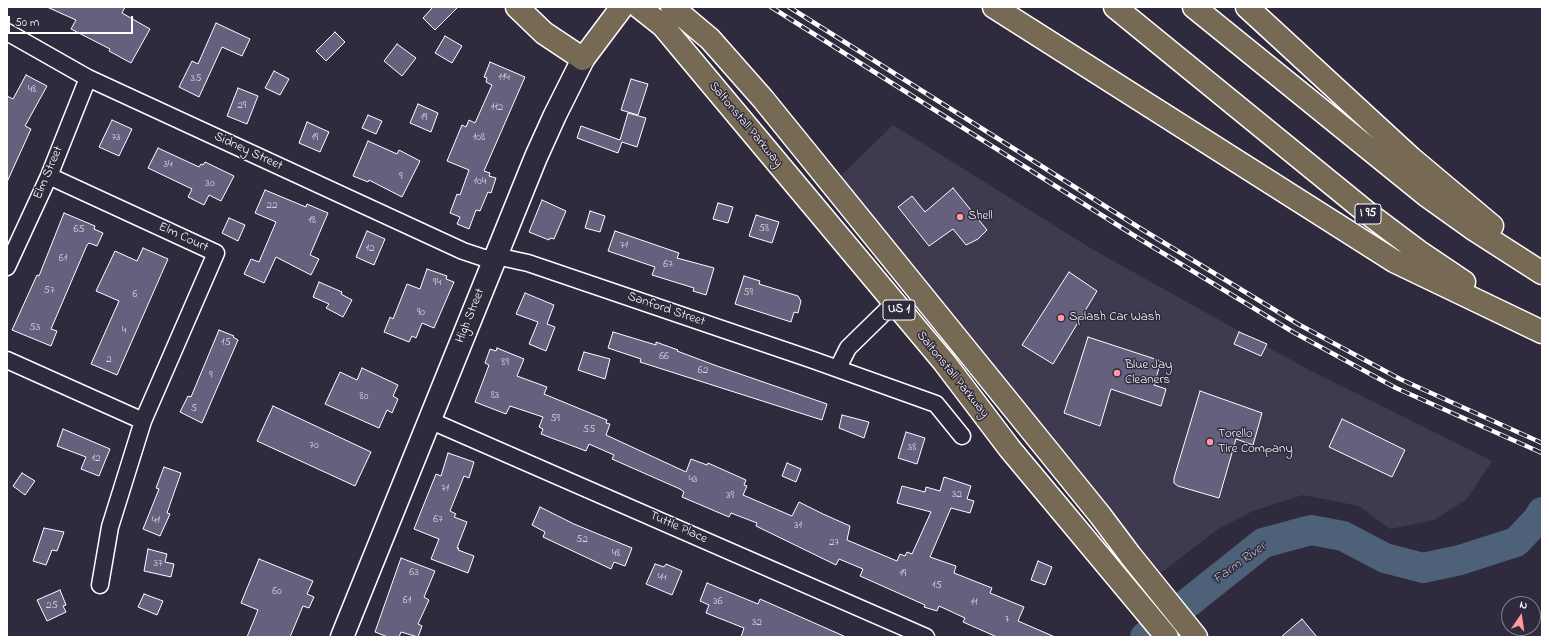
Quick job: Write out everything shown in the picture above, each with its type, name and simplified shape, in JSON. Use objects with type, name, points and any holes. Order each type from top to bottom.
[{"type":"main road","points":[[517,7],[544,33],[583,59]]},
{"type":"main road","name":"Saltonstall Parkway","points":[[639,7],[663,26],[893,304],[944,362],[1010,449],[1167,637]]},
{"type":"main road","name":"Saltonstall Parkway","points":[[672,7],[710,40],[763,99],[1100,514],[1190,630]]},
{"type":"main road","points":[[994,7],[1394,261],[1542,331]]},
{"type":"main road","name":"I 95","points":[[1115,7],[1370,215],[1418,251],[1468,285],[1542,331]]},
{"type":"main road","points":[[1194,7],[1426,195],[1475,230],[1542,272]]},
{"type":"main road","points":[[1247,7],[1411,158],[1542,265]]},
{"type":"main road","name":"High Street","points":[[342,637],[494,259],[555,115],[583,59],[617,13]]},
{"type":"street","name":"Sidney Street","points":[[7,32],[88,78],[462,251],[484,258],[494,259]]},
{"type":"street","name":"Elm Street","points":[[7,267],[49,176],[88,78]]},
{"type":"street","name":"Elm Court","points":[[49,176],[216,253],[143,420],[110,526],[100,585]]},
{"type":"street","name":"Sanford Street","points":[[494,259],[505,258],[528,263],[838,368],[936,404],[962,436]]},
{"type":"street","points":[[838,368],[848,348],[893,304]]},
{"type":"street","points":[[7,360],[143,420]]},
{"type":"street","name":"Tuttle Place","points":[[429,420],[926,637]]},
{"type":"shaded area","points":[[893,125],[1092,249],[1309,370],[1492,461],[1467,499],[1434,520],[1390,529],[1359,506],[1303,495],[1253,511],[1218,529],[1161,573],[841,176]]},
{"type":"building","points":[[47,7],[125,7],[122,13],[150,29],[131,63],[109,51],[110,49],[71,29],[76,20]]},
{"type":"building","points":[[433,7],[458,7],[435,30],[423,18]]},
{"type":"building","points":[[216,23],[250,39],[242,56],[222,47],[199,97],[179,87],[192,61],[198,64]]},
{"type":"building","points":[[335,32],[345,42],[326,61],[316,51]]},
{"type":"building","points":[[445,36],[462,46],[452,63],[435,53]]},
{"type":"building","points":[[397,44],[416,58],[402,76],[384,61]]},
{"type":"building","points":[[490,62],[525,77],[484,171],[490,173],[489,176],[496,178],[491,193],[488,192],[480,211],[476,210],[469,229],[457,224],[460,217],[450,213],[457,194],[460,195],[469,170],[447,161],[462,125],[466,127],[469,120],[475,123],[492,85],[486,82],[487,78],[484,77]]},
{"type":"building","points":[[274,71],[289,79],[280,95],[265,88]]},
{"type":"building","points":[[26,75],[47,86],[25,126],[31,129],[7,182],[7,96],[13,99]]},
{"type":"building","points":[[631,79],[648,84],[638,115],[621,110]]},
{"type":"building","points":[[238,88],[258,96],[247,124],[227,116]]},
{"type":"building","points":[[418,104],[438,113],[431,132],[410,123]]},
{"type":"building","points":[[628,113],[646,118],[637,147],[622,142],[618,153],[577,138],[581,126],[620,140]]},
{"type":"building","points":[[368,115],[382,121],[376,134],[362,128]]},
{"type":"building","points":[[112,120],[132,129],[119,156],[99,147]]},
{"type":"building","points":[[307,122],[329,132],[320,152],[299,143]]},
{"type":"building","points":[[368,141],[397,154],[399,150],[420,161],[402,197],[369,180],[368,182],[353,176]]},
{"type":"building","points":[[158,148],[199,167],[205,162],[234,176],[221,201],[209,195],[204,205],[188,197],[192,189],[148,168]]},
{"type":"building","points":[[953,188],[987,230],[978,239],[966,245],[953,229],[929,246],[898,207],[912,196],[925,212]]},
{"type":"building","points":[[265,190],[306,207],[307,204],[328,213],[310,255],[319,259],[311,275],[276,257],[264,283],[244,274],[251,259],[259,262],[276,222],[255,213]]},
{"type":"building","points":[[542,200],[566,211],[554,239],[550,238],[549,240],[529,232]]},
{"type":"building","points":[[718,203],[733,207],[728,223],[713,219]]},
{"type":"building","points":[[590,211],[605,216],[600,232],[585,228]]},
{"type":"building","points":[[64,213],[95,226],[94,229],[103,233],[97,246],[89,243],[87,245],[51,329],[57,331],[51,346],[12,330],[37,275],[39,276]]},
{"type":"building","points":[[756,215],[779,222],[772,243],[749,236]]},
{"type":"building","points":[[229,218],[245,225],[238,241],[222,233]]},
{"type":"building","points":[[367,231],[385,239],[374,265],[356,257]]},
{"type":"building","points":[[615,231],[679,253],[677,258],[714,268],[706,295],[693,291],[694,288],[652,275],[655,267],[608,251]]},
{"type":"building","points":[[143,248],[168,259],[117,375],[91,364],[119,301],[96,291],[115,251],[137,261]]},
{"type":"building","points":[[427,269],[447,276],[446,279],[454,282],[434,328],[422,323],[416,338],[412,336],[409,342],[384,332],[390,317],[393,319],[407,284],[420,289]]},
{"type":"building","name":"Splash Car Wash","points":[[1069,272],[1097,291],[1053,364],[1022,345]]},
{"type":"building","points":[[744,276],[760,281],[759,284],[798,296],[801,301],[798,313],[794,312],[791,322],[735,304]]},
{"type":"building","points":[[319,282],[342,292],[341,294],[352,300],[343,317],[326,308],[329,304],[313,297]]},
{"type":"building","points":[[525,293],[554,305],[547,324],[555,327],[546,351],[529,344],[538,322],[516,314]]},
{"type":"building","points":[[219,330],[234,336],[233,337],[238,340],[202,423],[180,412],[188,396],[191,397]]},
{"type":"building","points":[[613,332],[656,345],[656,342],[717,366],[827,404],[822,420],[640,362],[641,359],[608,348]]},
{"type":"building","points":[[1239,332],[1267,344],[1261,356],[1234,344]]},
{"type":"building","name":"Blue Jay Cleaners","points":[[1088,337],[1161,361],[1154,385],[1166,389],[1161,406],[1111,389],[1100,426],[1064,413]]},
{"type":"building","points":[[497,348],[524,359],[517,376],[547,387],[544,394],[607,420],[606,423],[610,424],[606,435],[686,472],[691,459],[707,465],[708,463],[746,480],[744,485],[747,486],[743,495],[792,516],[799,502],[850,526],[847,540],[897,561],[900,554],[905,556],[907,552],[912,554],[931,512],[897,503],[902,486],[925,492],[926,487],[940,491],[944,477],[971,486],[967,499],[974,501],[970,513],[951,508],[930,557],[956,566],[954,573],[992,588],[990,593],[1024,607],[1018,621],[1055,637],[997,637],[963,622],[965,618],[939,606],[937,611],[924,607],[925,605],[860,576],[863,569],[839,559],[836,565],[756,526],[757,523],[731,513],[729,517],[682,497],[684,492],[680,489],[612,459],[614,455],[589,444],[586,451],[541,434],[543,429],[539,427],[543,417],[510,406],[506,414],[475,402],[489,365],[485,363],[490,349],[496,351]]},
{"type":"building","points":[[584,352],[610,359],[605,379],[578,370]]},
{"type":"building","points":[[362,368],[398,385],[393,396],[398,399],[392,413],[387,410],[379,428],[325,404],[340,372],[357,380]]},
{"type":"building","name":"Torello Tire Company","points":[[1200,391],[1262,413],[1253,445],[1236,439],[1219,498],[1178,486],[1174,483],[1174,478]]},
{"type":"building","points":[[273,406],[371,452],[355,486],[257,441]]},
{"type":"building","points":[[842,415],[869,422],[864,438],[839,428]]},
{"type":"building","points":[[1342,419],[1405,450],[1392,477],[1329,447]]},
{"type":"building","points":[[63,429],[110,449],[99,476],[81,469],[86,457],[57,446]]},
{"type":"building","points":[[906,432],[925,438],[917,464],[898,458]]},
{"type":"building","points":[[448,453],[474,462],[469,478],[464,476],[450,511],[456,514],[454,517],[467,522],[457,548],[459,548],[458,550],[474,556],[468,573],[431,559],[439,539],[414,529],[436,474],[441,476]]},
{"type":"building","points":[[787,463],[801,469],[796,482],[782,476]]},
{"type":"building","points":[[164,467],[181,473],[167,513],[170,514],[160,536],[143,529],[159,489],[156,488]]},
{"type":"building","points":[[22,473],[35,481],[25,495],[13,486]]},
{"type":"building","points":[[540,507],[574,524],[632,548],[625,566],[614,562],[611,569],[543,537],[545,532],[532,525]]},
{"type":"building","points":[[44,528],[64,532],[57,551],[52,550],[46,565],[33,561]]},
{"type":"building","points":[[148,549],[167,554],[165,562],[174,564],[171,577],[144,571]]},
{"type":"building","points":[[401,558],[435,571],[424,597],[429,600],[418,624],[422,626],[418,637],[401,632],[399,637],[388,637],[375,632]]},
{"type":"building","points":[[259,559],[313,581],[307,594],[314,597],[309,608],[303,606],[290,637],[247,637],[258,610],[241,603]]},
{"type":"building","points":[[1038,561],[1052,567],[1045,585],[1031,580]]},
{"type":"building","points":[[655,564],[664,567],[666,564],[682,571],[672,595],[646,584]]},
{"type":"building","points":[[707,583],[758,604],[760,599],[846,637],[741,637],[744,628],[706,613],[709,605],[700,601]]},
{"type":"building","points":[[60,590],[66,605],[63,606],[66,612],[47,621],[37,600]]},
{"type":"building","points":[[144,594],[163,601],[157,615],[138,607]]},
{"type":"building","points":[[1302,619],[1317,637],[1281,637]]},
{"type":"waterway","name":"Farm River","points":[[1145,637],[1263,543],[1311,530],[1343,536],[1385,558],[1423,568],[1460,560],[1516,542],[1537,520],[1542,512]]},
{"type":"railway","points":[[771,7],[1138,238],[1293,332],[1396,388],[1542,453]]},
{"type":"railway","points":[[789,7],[1143,230],[1298,324],[1400,379],[1542,443]]},
{"type":"place","name":"Shell","points":[[960,217]]},
{"type":"place","name":"Splash Car Wash","points":[[1061,318]]},
{"type":"place","name":"Blue Jay Cleaners","points":[[1117,373]]},
{"type":"place","name":"Torello Tire Company","points":[[1210,442]]}]
